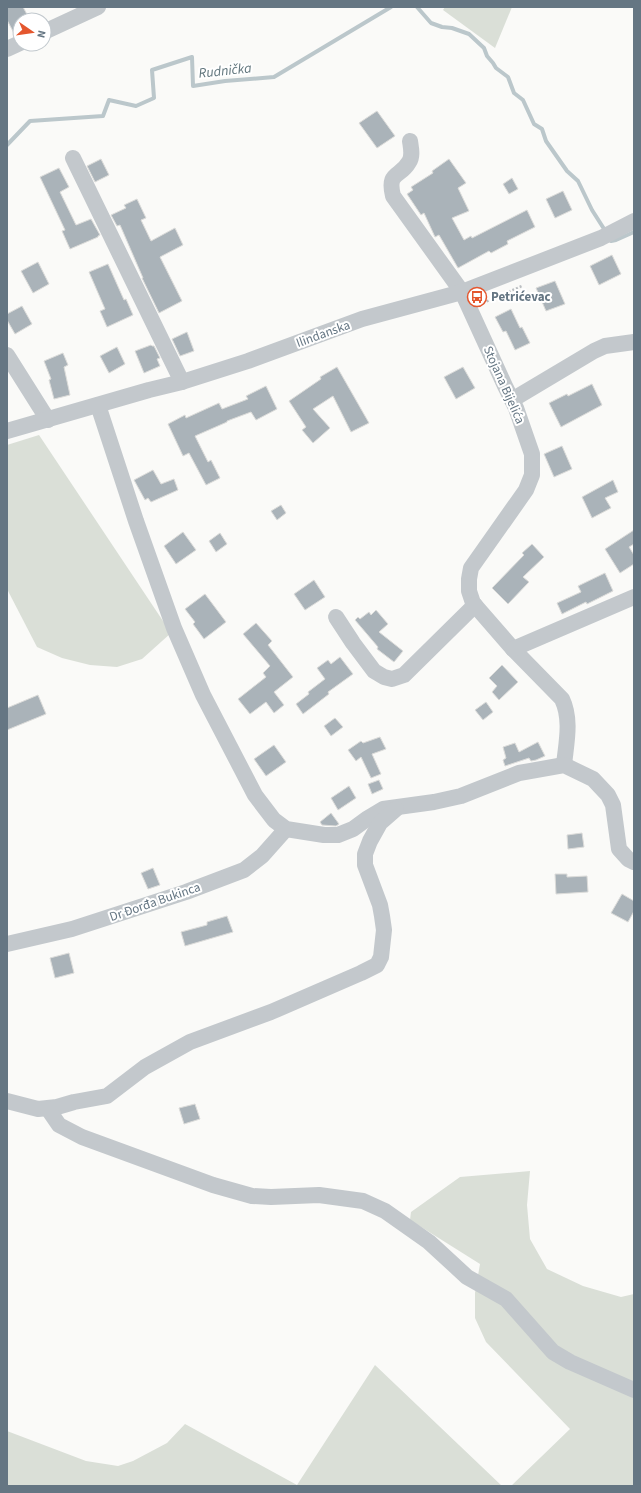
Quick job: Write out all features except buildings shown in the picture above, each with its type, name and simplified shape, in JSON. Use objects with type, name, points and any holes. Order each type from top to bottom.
[{"type":"street","points":[[52,28],[98,7]]},
{"type":"street","name":"Stojana Bijelića","points":[[410,141],[412,150],[411,158],[409,163],[395,175],[392,180],[391,185],[393,196],[462,292],[516,408],[532,454],[532,475],[526,490],[471,568],[469,591],[473,603],[513,649],[562,700],[568,717],[564,765]]},
{"type":"street","points":[[73,158],[182,382]]},
{"type":"street","name":"Ilindanska","points":[[7,431],[182,382],[248,361],[362,319],[462,292],[601,238],[634,221]]},
{"type":"street","points":[[512,400],[594,351],[605,346],[634,342]]},
{"type":"street","points":[[7,355],[48,420]]},
{"type":"street","points":[[98,406],[136,521],[172,621],[203,695],[255,795],[274,820],[286,829],[338,835],[353,829],[383,808],[434,802],[461,796],[519,773],[564,765],[593,779],[608,795],[613,805],[619,849],[622,855],[634,862]]},
{"type":"street","points":[[513,649],[634,597]]},
{"type":"street","points":[[336,616],[353,643],[374,671],[384,677],[392,679],[404,675],[475,605]]},
{"type":"street","points":[[7,1101],[38,1110],[107,1096],[146,1067],[190,1042],[271,1012],[377,965],[381,957],[383,923],[380,905],[365,865],[366,854],[370,841],[380,823],[401,806]]},
{"type":"street","name":"Dr Đorđa Bukinca","points":[[7,944],[72,929],[186,892],[244,870],[262,856],[286,829]]},
{"type":"street","points":[[48,1109],[59,1125],[82,1137],[213,1185],[252,1196],[271,1197],[319,1195],[363,1201],[385,1211],[429,1242],[467,1277],[506,1299],[553,1352],[570,1362],[634,1390]]},
{"type":"shaded area","points":[[445,7],[512,7],[495,48],[443,10]]},
{"type":"shaded area","points":[[39,435],[171,633],[142,659],[117,667],[90,665],[62,658],[37,647],[7,589],[7,445]]},
{"type":"shaded area","points":[[530,1171],[527,1205],[530,1239],[547,1269],[583,1286],[621,1297],[634,1294],[634,1486],[511,1486],[570,1429],[486,1342],[475,1318],[475,1293],[480,1264],[410,1220],[411,1212],[460,1177]]},
{"type":"shaded area","points":[[375,1365],[502,1486],[7,1486],[7,1431],[86,1461],[118,1466],[133,1461],[167,1443],[185,1424],[297,1485]]},
{"type":"waterway","name":"Rudnička","points":[[7,145],[30,121],[103,116],[109,100],[136,106],[154,98],[152,70],[192,57],[193,86],[225,81],[274,77],[391,7]]},
{"type":"waterway","points":[[417,7],[431,23],[469,34],[484,48],[487,56],[496,68],[508,77],[514,93],[523,100],[534,124],[542,129],[546,141],[567,171],[578,181],[592,210],[606,232]]},
{"type":"waterway","points":[[610,238],[611,241],[616,240],[634,232]]},
{"type":"place","name":"Petrićevac","points":[[477,297]]}]
